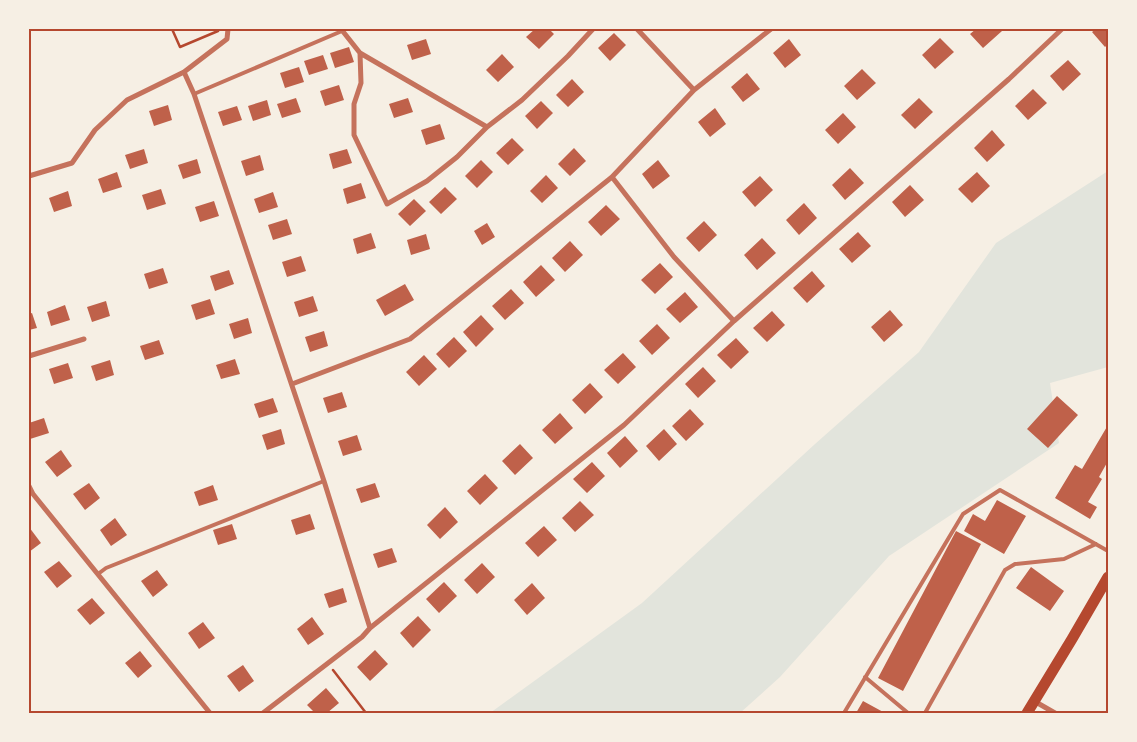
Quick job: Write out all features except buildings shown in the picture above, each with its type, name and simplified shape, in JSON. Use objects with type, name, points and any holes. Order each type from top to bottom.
[{"type":"main road","points":[[1026,713],[1108,578]]},
{"type":"street","points":[[29,176],[72,163],[95,130],[127,100],[184,72],[227,39],[228,29]]},
{"type":"street","points":[[360,53],[361,83],[354,104],[354,135],[387,204],[427,181],[457,157],[486,127],[522,100],[593,29]]},
{"type":"street","points":[[637,29],[694,90]]},
{"type":"street","points":[[292,384],[410,339],[612,177],[694,90],[771,29]]},
{"type":"street","points":[[263,713],[362,637],[370,628],[624,425],[734,322],[1009,79],[1062,29]]},
{"type":"street","points":[[341,30],[360,53],[486,127]]},
{"type":"street","points":[[184,72],[194,94],[292,384],[370,628]]},
{"type":"street","points":[[612,177],[674,257],[734,322]]},
{"type":"street","points":[[29,356],[84,339]]},
{"type":"street","points":[[29,486],[33,494],[210,713]]},
{"type":"street","points":[[1033,701],[1055,713]]},
{"type":"lane","points":[[194,94],[341,30]]},
{"type":"lane","points":[[98,574],[106,568],[324,481]]},
{"type":"lane","points":[[844,713],[963,514],[1000,490],[1108,551]]},
{"type":"lane","points":[[925,713],[1005,570],[1015,564],[1064,559],[1096,544]]},
{"type":"lane","points":[[865,677],[908,713]]},
{"type":"path","points":[[172,29],[180,48],[224,29]]},
{"type":"path","points":[[332,669],[366,713]]},
{"type":"shaded area","points":[[1108,171],[1108,367],[1050,383],[1059,443],[889,556],[780,677],[740,713],[490,713],[642,603],[815,444],[919,352],[996,243]]}]
